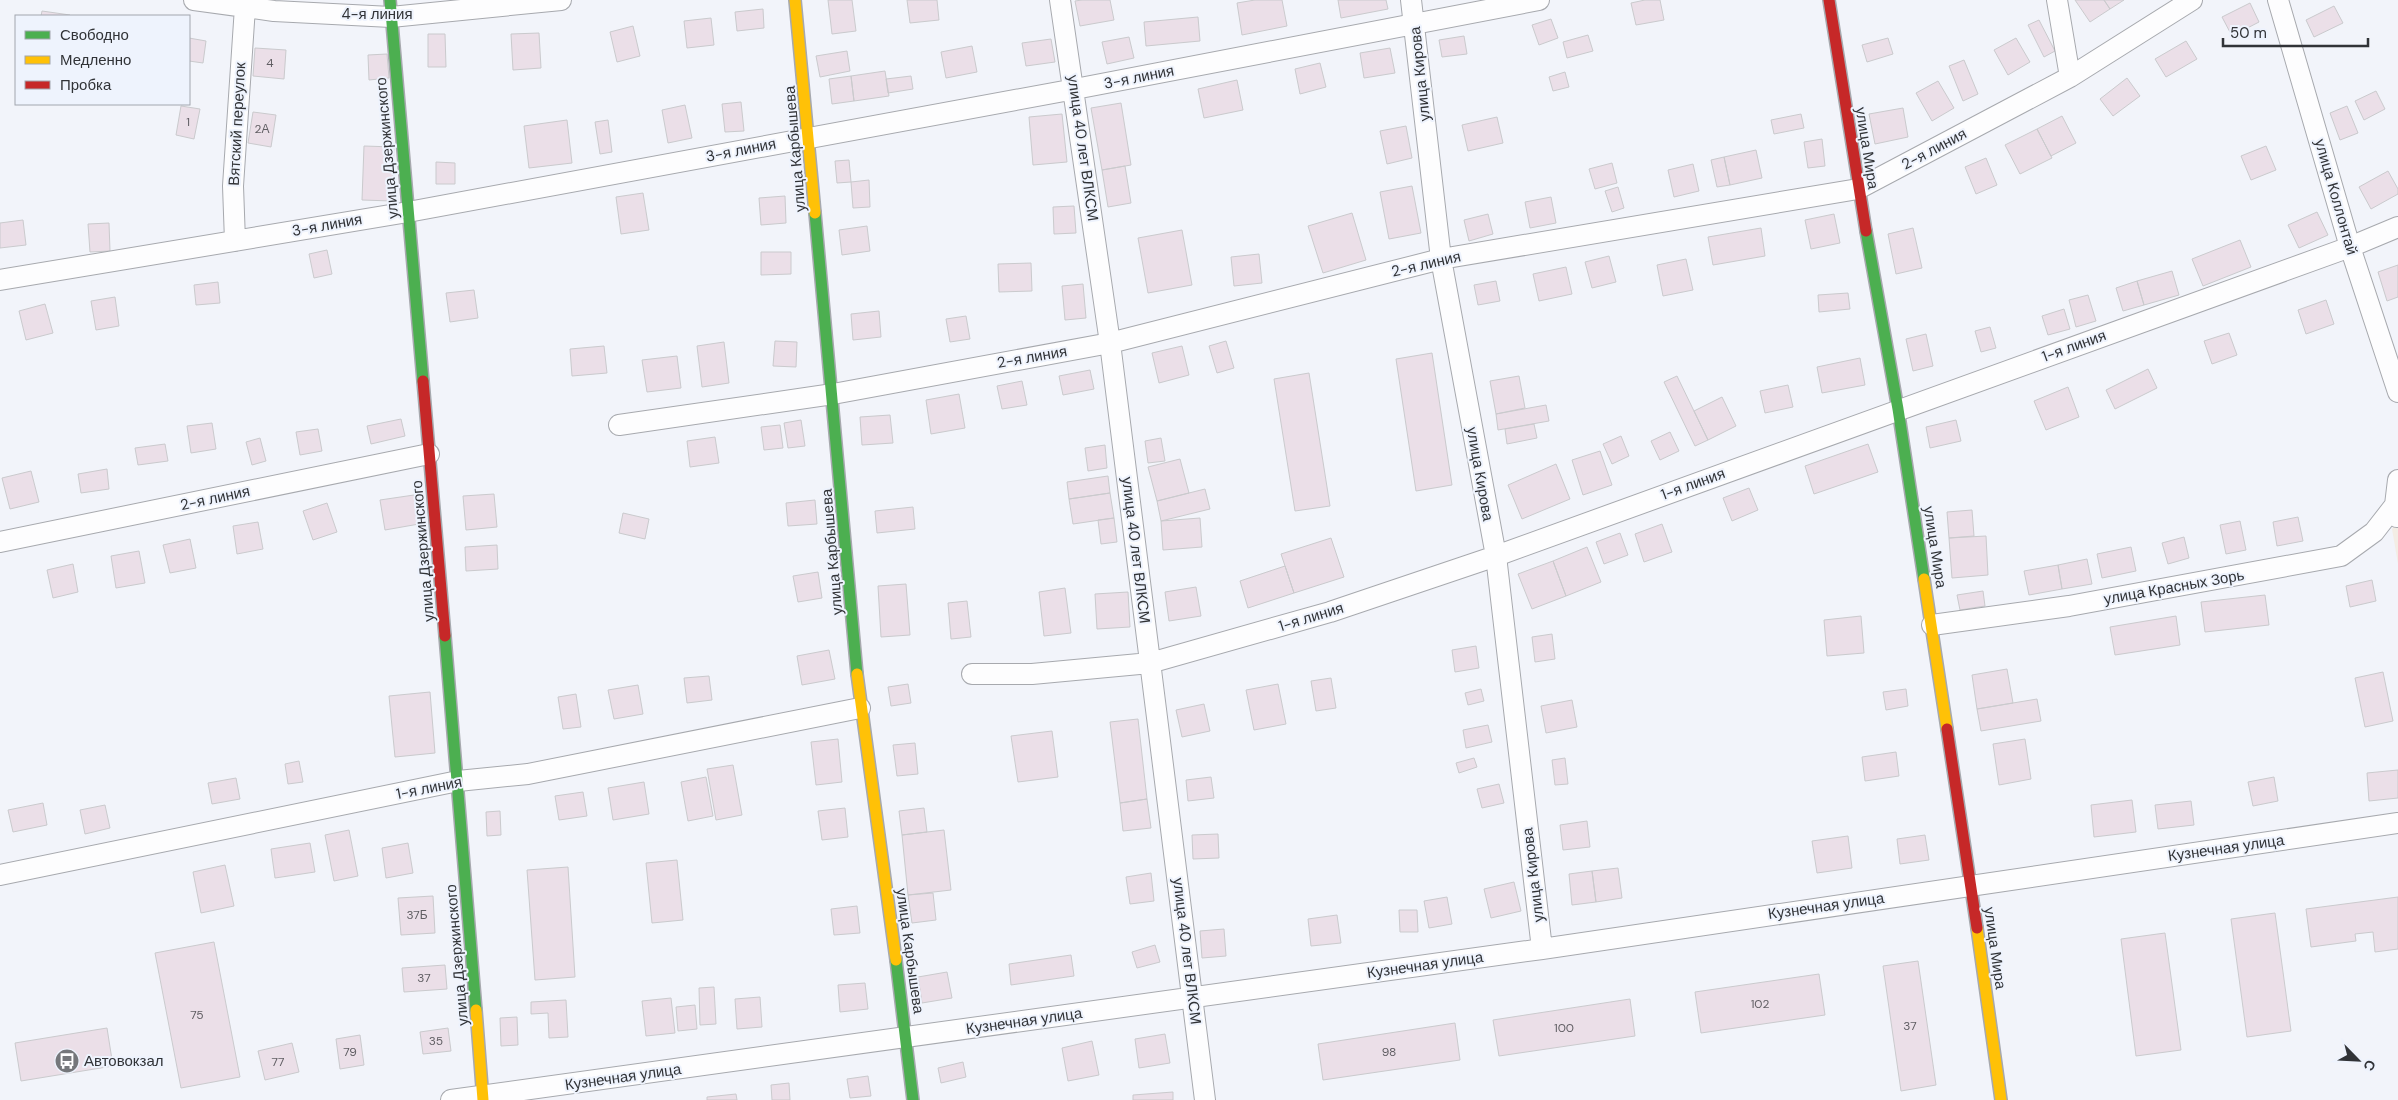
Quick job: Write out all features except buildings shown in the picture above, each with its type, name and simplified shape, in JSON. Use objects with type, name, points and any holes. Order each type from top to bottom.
[{"type":"street","name":"4-я линия","points":[[194,0],[274,11],[390,9],[561,0]]},
{"type":"street","name":"улица Карбышева","points":[[795,0],[833,394],[860,708],[907,1038],[913,1100]]},
{"type":"street","name":"улица 40 лет ВЛКСМ","points":[[1060,0],[1075,89],[1110,343],[1205,1100]]},
{"type":"street","name":"улица Кирова","points":[[1411,0],[1441,259],[1496,556],[1542,949]]},
{"type":"street","name":"3-я линия","points":[[0,280],[408,212],[1075,89],[1539,0]]},
{"type":"street","name":"улица Мира","points":[[1828,0],[1858,189],[1898,409],[1932,624],[2002,1100]]},
{"type":"street","points":[[2057,0],[2070,77]]},
{"type":"street","name":"2-я линия","points":[[619,425],[833,394],[1110,343],[1441,259],[1858,189],[2070,77],[2192,0]]},
{"type":"street","name":"улица Коллонтай","points":[[2278,0],[2350,247],[2398,392]]},
{"type":"street","name":"Вятский переулок","points":[[235,241],[233,186],[245,7]]},
{"type":"street","name":"улица Дзержинского","points":[[390,9],[458,781],[483,1098]]},
{"type":"street","name":"1-я линия","points":[[972,674],[1032,674],[1150,663],[1330,612],[1496,556],[2350,247],[2398,227]]},
{"type":"street","name":"2-я линия","points":[[0,542],[429,454]]},
{"type":"street","points":[[2396,513],[2398,480]]},
{"type":"street","name":"улица Красных Зорь","points":[[1932,624],[2069,606],[2341,556],[2396,513]]},
{"type":"street","name":"1-я линия","points":[[0,875],[458,781],[528,774],[860,708]]},
{"type":"street","name":"Кузнечная улица","points":[[451,1100],[483,1098],[1542,949],[2398,824]]},
{"type":"shaded area","points":[[2398,520],[2398,564],[2392,529]]},
{"type":"traffic: fast","points":[[390,0],[423,381]]},
{"type":"traffic: fast","points":[[815,213],[857,674]]},
{"type":"traffic: fast","points":[[1866,231],[1898,409],[1924,579]]},
{"type":"traffic: fast","points":[[445,636],[476,1010]]},
{"type":"traffic: fast","points":[[896,960],[913,1100]]},
{"type":"traffic: slow","points":[[795,0],[815,213]]},
{"type":"traffic: slow","points":[[1924,579],[1947,729]]},
{"type":"traffic: slow","points":[[857,674],[896,960]]},
{"type":"traffic: slow","points":[[1977,928],[2001,1100]]},
{"type":"traffic: slow","points":[[476,1010],[483,1100]]},
{"type":"traffic: jam","points":[[1829,0],[1866,231]]},
{"type":"traffic: jam","points":[[423,381],[445,636]]},
{"type":"traffic: jam","points":[[1947,729],[1977,928]]},
{"type":"place","name":"Автовокзал","points":[[67,1061]]}]
